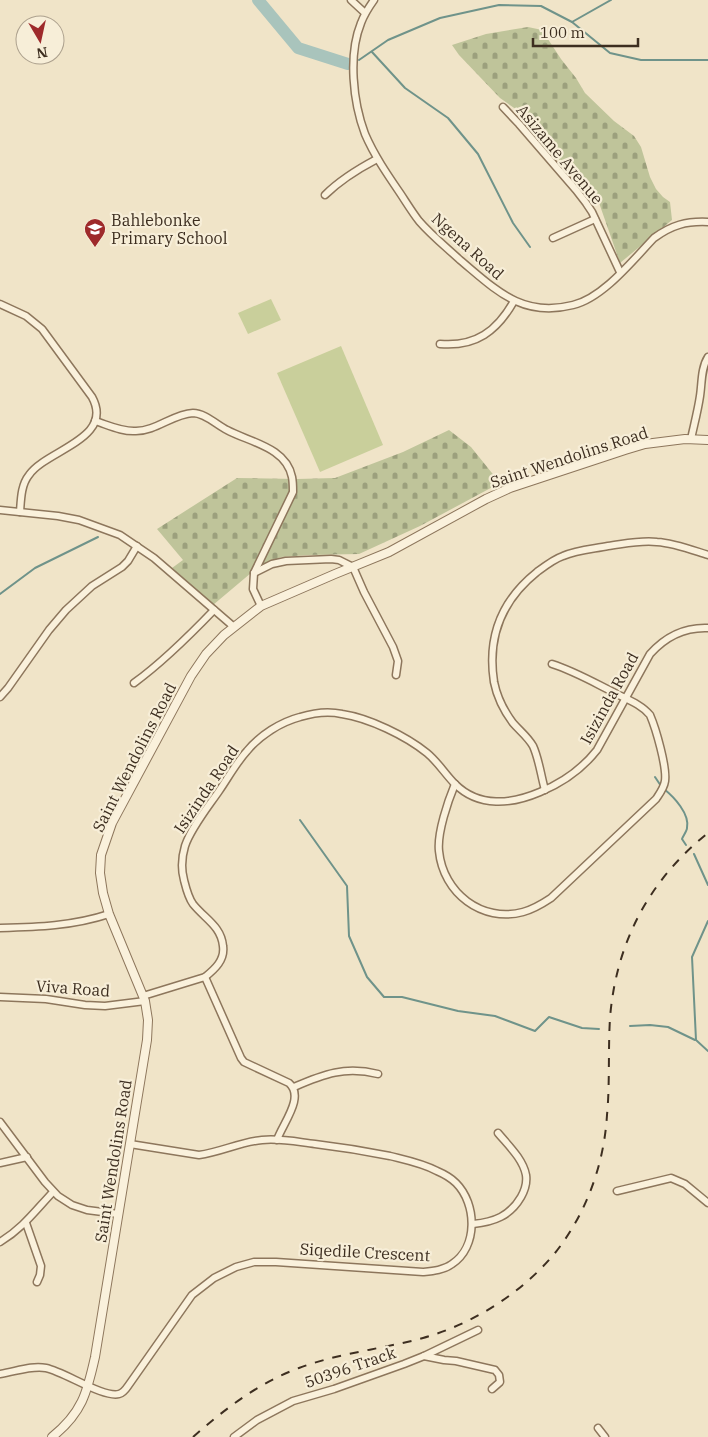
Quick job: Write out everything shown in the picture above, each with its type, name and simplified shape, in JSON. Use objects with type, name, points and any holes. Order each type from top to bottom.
[{"type":"street","points":[[351,0],[365,13]]},
{"type":"street","name":"Ngena Road","points":[[374,0],[360,24],[354,52],[354,88],[365,134],[377,159],[420,221],[434,236],[493,288],[514,301],[526,305],[544,308],[560,308],[575,305],[591,298],[607,286],[662,232],[692,222],[708,222]]},
{"type":"street","name":"Asizame Avenue","points":[[503,107],[576,190],[592,212],[620,272]]},
{"type":"street","points":[[325,196],[346,176],[377,159]]},
{"type":"street","name":"Asizame Avenue","points":[[553,238],[595,219]]},
{"type":"street","points":[[440,344],[450,345],[467,342],[486,335],[493,329],[514,301]]},
{"type":"street","points":[[0,304],[26,316],[42,329],[96,405],[95,421],[85,436],[40,464],[29,474],[23,486],[20,512]]},
{"type":"street","points":[[691,439],[700,397],[702,376],[708,357]]},
{"type":"street","points":[[95,421],[127,431],[137,432],[174,418],[196,413],[234,434],[273,451],[285,462],[293,478],[293,492],[254,573],[253,589],[261,606]]},
{"type":"street","name":"Saint Wendolins Road","points":[[52,1437],[81,1404],[88,1386],[95,1357],[148,1020],[144,998],[109,914],[103,893],[100,873],[102,855],[112,823],[192,676],[206,654],[234,627],[261,606],[389,552],[467,508],[510,488],[645,444],[675,440],[708,440]]},
{"type":"street","points":[[0,510],[79,520],[120,535],[154,558],[234,627]]},
{"type":"street","points":[[545,790],[534,749],[501,704],[494,683],[493,646],[501,616],[508,602],[529,578],[553,560],[568,554],[633,542],[656,542],[708,555]]},
{"type":"street","points":[[0,697],[66,610],[92,586],[122,567],[137,546]]},
{"type":"street","points":[[254,573],[272,564],[286,560],[331,559],[339,560],[353,567],[393,647],[398,661],[396,675]]},
{"type":"street","points":[[134,683],[181,644],[214,610]]},
{"type":"street","name":"Isizinda Road","points":[[205,977],[220,962],[223,948],[220,933],[194,904],[188,894],[183,878],[182,861],[185,846],[199,820],[238,763],[247,750],[258,740],[280,725],[300,717],[320,713],[341,713],[377,725],[421,748],[455,784],[472,795],[489,801],[499,802],[524,799],[545,790],[580,769],[590,759],[597,750],[650,654],[659,644],[681,631],[691,628],[708,628]]},
{"type":"street","points":[[455,784],[439,842],[441,866],[452,888],[469,904],[493,914],[503,915],[522,913],[537,907],[551,898],[656,798],[663,788],[665,779],[664,767],[652,720],[645,709],[568,669],[552,664]]},
{"type":"street","points":[[0,928],[55,926],[82,922],[109,914]]},
{"type":"street","points":[[144,998],[205,977],[244,1062],[294,1087],[296,1092],[295,1103],[277,1140]]},
{"type":"street","name":"Viva Road","points":[[0,997],[46,999],[105,1006],[144,998]]},
{"type":"street","points":[[294,1087],[319,1077],[346,1070],[360,1070],[378,1074]]},
{"type":"street","points":[[0,1122],[53,1192],[76,1206],[98,1212],[118,1214]]},
{"type":"street","points":[[130,1144],[199,1155],[250,1142],[277,1140],[358,1149],[424,1165],[448,1177],[457,1184],[468,1203],[473,1224],[488,1222],[506,1214],[516,1205],[525,1187],[526,1175],[520,1161],[498,1133]]},
{"type":"street","points":[[0,1163],[27,1158]]},
{"type":"street","points":[[617,1191],[671,1178],[685,1184],[708,1203]]},
{"type":"street","points":[[0,1242],[15,1233],[26,1223],[53,1192]]},
{"type":"street","points":[[26,1223],[41,1266],[37,1282]]},
{"type":"street","name":"Siqedile Crescent","points":[[0,1374],[32,1368],[47,1368],[88,1386],[119,1394],[125,1390],[192,1295],[214,1278],[236,1267],[254,1262],[276,1262],[432,1271],[452,1265],[459,1258],[468,1244],[473,1224]]},
{"type":"street","name":"50396 Track","points":[[234,1437],[258,1420],[293,1401],[334,1390],[424,1356],[478,1330]]},
{"type":"street","points":[[424,1356],[495,1370],[499,1374],[500,1382],[492,1389]]},
{"type":"street","points":[[598,1428],[605,1437]]},
{"type":"green space","points":[[528,27],[542,30],[585,93],[614,121],[634,136],[641,147],[650,177],[656,189],[670,202],[672,220],[620,263],[597,197],[560,161],[517,110],[500,98],[459,55],[452,45],[486,34]]},
{"type":"green space","points":[[271,299],[281,320],[248,334],[238,313]]},
{"type":"green space","points":[[341,346],[383,445],[320,472],[277,373]]},
{"type":"green space","points":[[449,430],[471,447],[500,483],[420,526],[359,554],[281,557],[260,566],[213,605],[172,568],[183,560],[157,529],[237,478],[335,478],[403,452]]},
{"type":"waterway","points":[[258,0],[298,48],[348,64]]},
{"type":"waterway","points":[[572,22],[611,0]]},
{"type":"waterway","points":[[359,60],[388,40],[440,18],[499,5],[541,6],[572,22],[610,53],[641,60],[708,60]]},
{"type":"waterway","points":[[372,52],[405,88],[448,118],[478,154],[513,223],[530,247]]},
{"type":"waterway","points":[[0,594],[35,568],[98,537]]},
{"type":"waterway","points":[[655,777],[661,786]]},
{"type":"waterway","points":[[664,789],[676,801],[686,817],[687,829],[682,839],[686,845]]},
{"type":"waterway","points":[[300,820],[347,886],[349,936],[367,977],[384,997],[402,997],[458,1011],[495,1016],[535,1031],[549,1017],[582,1028],[599,1029]]},
{"type":"waterway","points":[[694,854],[708,885]]},
{"type":"waterway","points":[[708,921],[692,957],[696,1040],[708,1051]]},
{"type":"waterway","points":[[630,1026],[650,1025],[668,1027],[695,1040]]},
{"type":"railway","points":[[193,1437],[243,1398],[284,1374],[329,1359],[423,1338],[478,1316],[512,1294],[542,1268],[555,1253],[576,1222],[592,1188],[602,1152],[608,1103],[610,1018],[614,990],[628,939],[639,915],[653,892],[687,851],[708,833]]},
{"type":"place","name":"Bahlebonke Primary School","points":[[95,248]]}]
